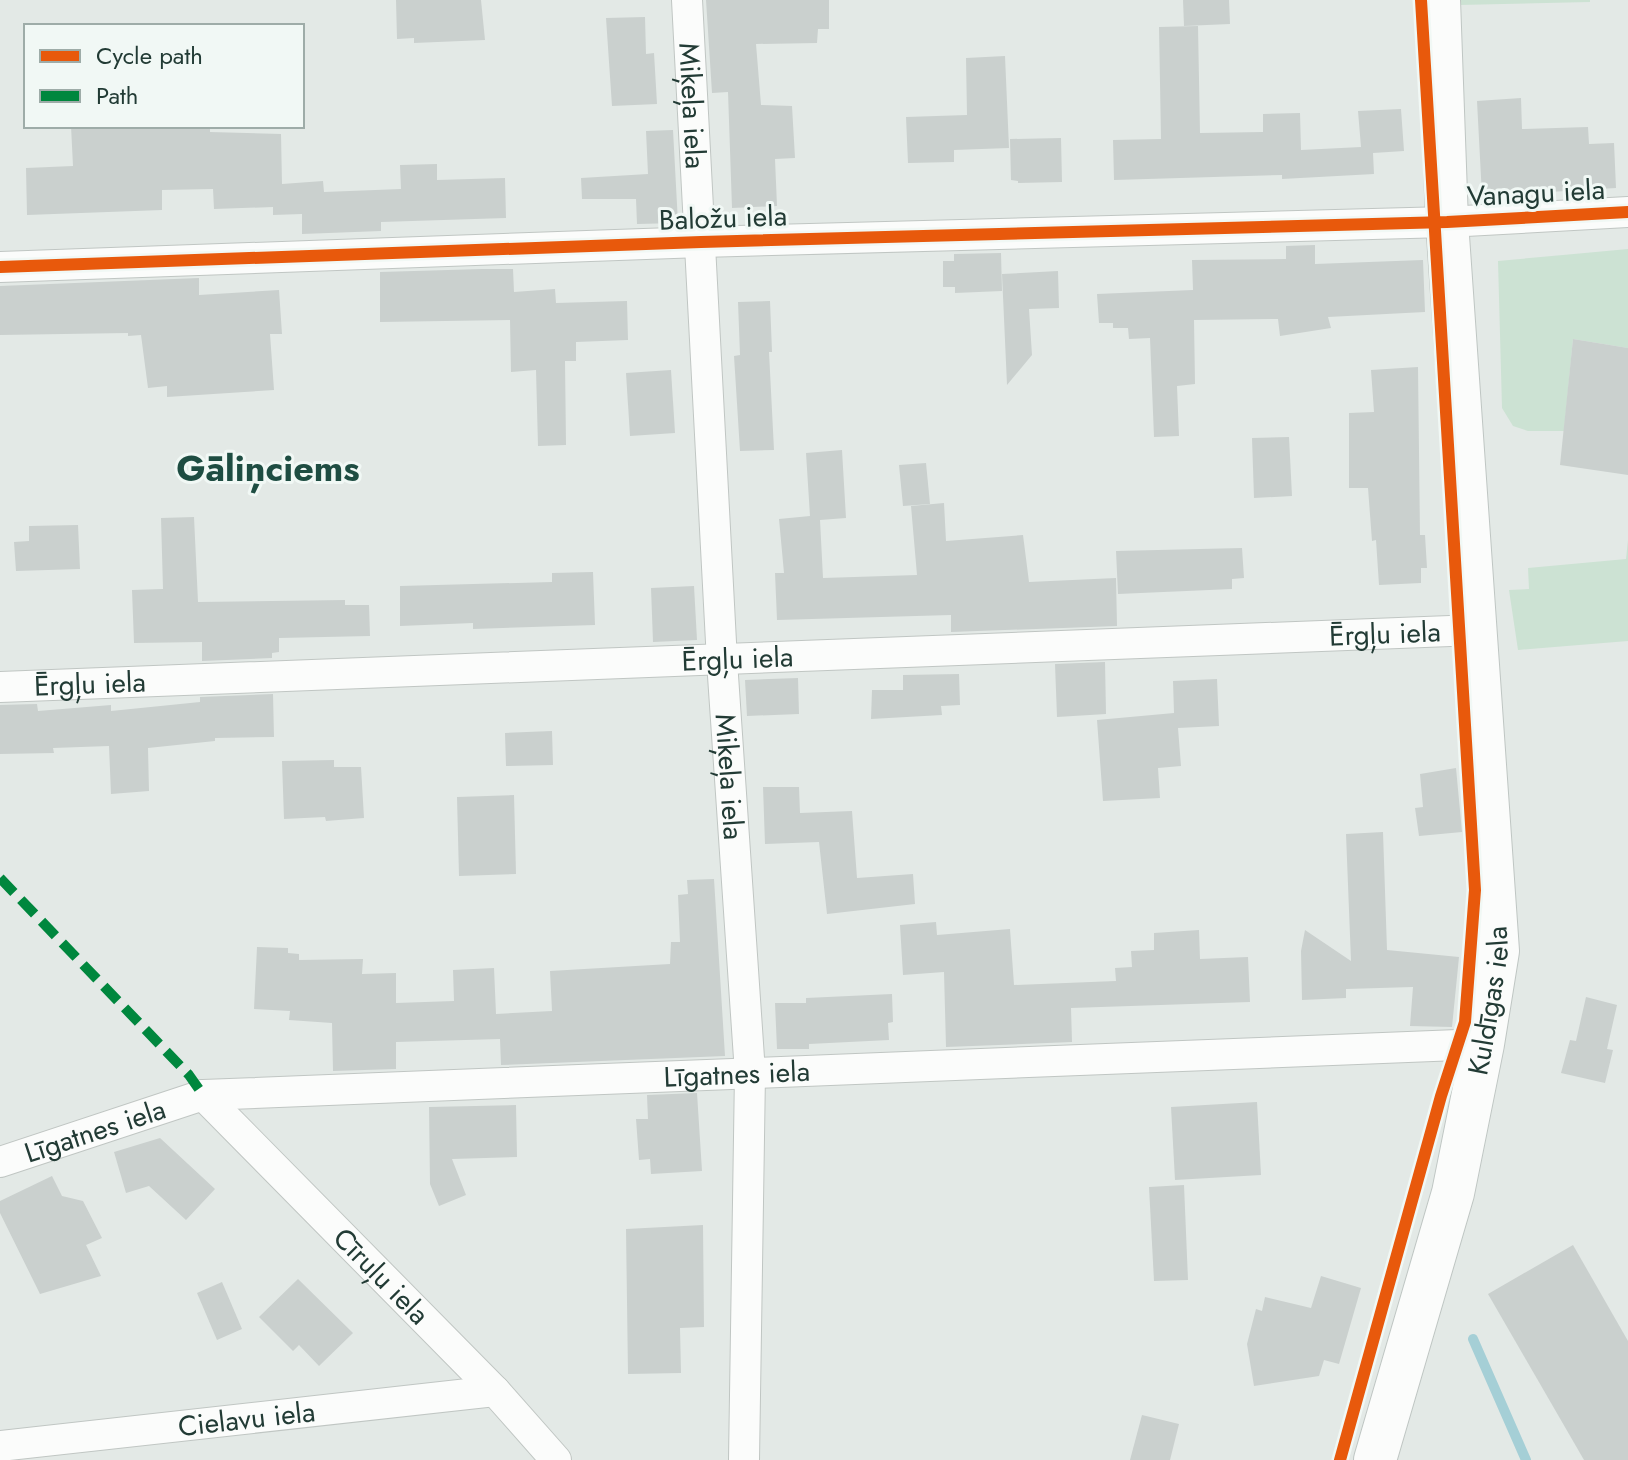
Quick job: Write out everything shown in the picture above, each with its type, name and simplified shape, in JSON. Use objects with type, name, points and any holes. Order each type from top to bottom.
[{"type":"street","name":"Miķeļa iela","points":[[687,0],[722,661],[750,1073],[744,1460]]},
{"type":"street","name":"Kuldīgas iela","points":[[1375,1460],[1453,1193],[1498,951],[1447,222],[1439,0]]},
{"type":"street","name":"Vanagu iela","points":[[1447,222],[1628,212]]},
{"type":"street","name":"Baložu iela","points":[[0,267],[701,242],[1447,222]]},
{"type":"street","name":"Ērgļu iela","points":[[0,687],[1476,630]]},
{"type":"street","name":"Līgatnes iela","points":[[0,1162],[203,1095],[1483,1044]]},
{"type":"street","name":"Cīruļu iela","points":[[203,1095],[495,1391],[556,1460]]},
{"type":"street","name":"Cielavu iela","points":[[0,1446],[495,1391]]},
{"type":"green space","points":[[1459,0],[1590,0],[1590,2],[1459,5]]},
{"type":"green space","points":[[1628,249],[1628,348],[1573,339],[1564,431],[1528,431],[1513,426],[1502,408],[1498,261]]},
{"type":"green space","points":[[1628,540],[1628,641],[1518,650],[1509,590],[1529,589],[1528,568],[1626,559]]},
{"type":"building","points":[[396,0],[481,0],[485,40],[414,43],[414,38],[397,39]]},
{"type":"building","points":[[706,0],[829,0],[829,29],[818,29],[817,43],[756,44],[761,105],[792,106],[795,158],[775,159],[777,206],[732,208],[728,92],[712,93]]},
{"type":"building","points":[[1183,0],[1229,0],[1230,24],[1184,26]]},
{"type":"building","points":[[645,17],[646,54],[654,53],[657,104],[612,106],[606,18]]},
{"type":"building","points":[[1198,26],[1200,133],[1263,132],[1263,114],[1300,113],[1301,150],[1361,147],[1358,111],[1401,109],[1404,151],[1373,153],[1374,174],[1282,179],[1282,175],[1114,180],[1113,140],[1161,139],[1159,27]]},
{"type":"building","points":[[1005,56],[1009,148],[954,150],[954,162],[908,163],[906,117],[967,115],[966,58]]},
{"type":"building","points":[[1521,98],[1522,129],[1588,127],[1589,144],[1614,143],[1616,188],[1482,196],[1477,101]]},
{"type":"building","points":[[71,128],[210,128],[210,132],[281,134],[282,184],[323,181],[324,192],[401,189],[400,165],[437,164],[437,180],[505,178],[506,218],[381,222],[381,231],[302,234],[302,214],[273,215],[273,207],[214,209],[213,189],[162,190],[162,210],[27,215],[26,168],[73,166]]},
{"type":"building","points":[[673,130],[678,223],[637,224],[636,199],[582,199],[581,178],[648,174],[646,131]]},
{"type":"building","points":[[1061,138],[1062,182],[1018,183],[1011,180],[1010,139]]},
{"type":"building","points":[[1315,245],[1315,264],[1423,260],[1425,312],[1328,317],[1331,328],[1280,336],[1278,319],[1194,320],[1195,384],[1177,386],[1179,436],[1154,437],[1150,338],[1129,339],[1128,328],[1113,328],[1113,323],[1099,323],[1097,294],[1193,290],[1192,260],[1286,259],[1286,246]]},
{"type":"building","points":[[1001,253],[1002,291],[955,293],[955,287],[943,287],[943,261],[954,261],[954,254]]},
{"type":"building","points":[[513,269],[514,292],[555,289],[556,303],[627,301],[628,340],[576,342],[576,361],[565,361],[566,445],[538,446],[536,370],[511,372],[510,320],[380,322],[380,272]]},
{"type":"building","points":[[1058,271],[1059,308],[1029,309],[1032,355],[1007,385],[1002,274]]},
{"type":"building","points":[[199,278],[199,295],[279,290],[282,334],[270,334],[274,390],[167,397],[167,386],[148,388],[141,335],[0,335],[0,286]]},
{"type":"building","points":[[770,301],[774,450],[740,451],[734,356],[740,355],[738,302]]},
{"type":"building","points":[[1573,339],[1628,348],[1628,475],[1560,465]]},
{"type":"building","points":[[1418,367],[1420,535],[1425,535],[1427,568],[1421,568],[1421,583],[1379,585],[1368,488],[1349,488],[1349,413],[1374,412],[1371,370]]},
{"type":"building","points":[[671,370],[675,433],[630,436],[626,373]]},
{"type":"building","points":[[1289,437],[1292,496],[1254,498],[1252,438]]},
{"type":"building","points":[[842,450],[846,518],[820,520],[823,578],[917,575],[911,506],[944,503],[946,541],[1023,535],[1029,582],[1116,578],[1117,626],[951,632],[951,615],[777,620],[775,573],[784,573],[779,519],[810,516],[806,453]]},
{"type":"building","points":[[926,463],[930,504],[903,506],[899,465]]},
{"type":"building","points":[[194,517],[198,602],[345,600],[345,605],[369,605],[370,636],[279,638],[279,652],[272,653],[272,658],[202,661],[202,642],[134,643],[132,590],[163,589],[161,518]]},
{"type":"building","points":[[78,525],[80,569],[16,571],[14,542],[29,541],[29,526]]},
{"type":"building","points":[[1242,548],[1244,578],[1232,579],[1232,589],[1118,594],[1116,551]]},
{"type":"building","points":[[593,572],[595,625],[473,629],[473,623],[400,626],[400,586],[552,582],[552,573]]},
{"type":"building","points":[[694,586],[697,640],[653,642],[651,588]]},
{"type":"building","points":[[1105,662],[1106,714],[1057,717],[1055,664]]},
{"type":"building","points":[[959,674],[960,705],[941,706],[942,715],[871,719],[872,690],[903,690],[903,675]]},
{"type":"building","points":[[798,678],[799,714],[747,716],[745,680]]},
{"type":"building","points":[[1217,679],[1219,726],[1178,728],[1181,766],[1158,768],[1160,798],[1103,801],[1097,720],[1174,713],[1173,681]]},
{"type":"building","points":[[273,694],[274,737],[215,738],[215,741],[148,748],[149,791],[111,794],[109,746],[53,748],[54,753],[0,754],[0,705],[37,704],[38,711],[111,705],[111,711],[200,702],[200,697]]},
{"type":"building","points":[[552,731],[553,765],[506,766],[505,733]]},
{"type":"building","points":[[334,760],[334,767],[361,767],[364,818],[326,821],[325,817],[284,819],[282,761]]},
{"type":"building","points":[[1456,768],[1462,832],[1419,836],[1415,808],[1423,807],[1420,774]]},
{"type":"building","points":[[763,787],[799,787],[800,813],[852,811],[857,878],[913,874],[915,904],[827,914],[819,842],[765,844]]},
{"type":"building","points":[[514,795],[516,874],[459,876],[457,797]]},
{"type":"building","points":[[1383,832],[1387,950],[1459,957],[1452,1027],[1410,1026],[1413,987],[1346,989],[1346,998],[1302,1000],[1301,951],[1305,930],[1351,961],[1346,834]]},
{"type":"building","points":[[714,879],[725,1056],[501,1065],[500,1039],[396,1042],[396,1069],[333,1071],[332,1023],[289,1020],[290,1011],[254,1009],[257,947],[288,948],[288,953],[299,954],[299,960],[363,959],[362,974],[396,973],[396,1003],[454,1001],[453,970],[494,968],[496,1014],[552,1011],[550,971],[670,964],[671,942],[680,942],[678,895],[688,894],[687,880]]},
{"type":"building","points":[[936,922],[937,935],[1010,929],[1014,985],[1116,981],[1115,968],[1132,967],[1131,951],[1154,950],[1154,933],[1199,930],[1200,959],[1248,957],[1250,1002],[1071,1008],[1072,1042],[946,1047],[944,972],[903,975],[900,925]]},
{"type":"building","points":[[892,994],[893,1022],[888,1023],[889,1040],[809,1044],[809,1049],[777,1049],[775,1003],[806,1003],[806,998]]},
{"type":"building","points":[[1586,997],[1617,1005],[1607,1049],[1613,1050],[1605,1083],[1561,1073],[1570,1040],[1576,1041]]},
{"type":"building","points":[[697,1093],[702,1171],[651,1174],[650,1159],[639,1160],[636,1119],[648,1119],[647,1095]]},
{"type":"building","points":[[1257,1102],[1261,1175],[1175,1180],[1171,1107]]},
{"type":"building","points":[[516,1105],[517,1157],[452,1159],[466,1195],[439,1206],[430,1184],[429,1107]]},
{"type":"building","points":[[160,1138],[215,1189],[186,1220],[149,1186],[126,1193],[114,1152]]},
{"type":"building","points":[[52,1176],[62,1196],[83,1201],[102,1238],[86,1245],[101,1276],[40,1294],[0,1213],[0,1201]]},
{"type":"building","points":[[1184,1185],[1188,1280],[1154,1281],[1149,1187]]},
{"type":"building","points":[[703,1225],[704,1327],[680,1328],[681,1373],[628,1374],[626,1229]]},
{"type":"building","points":[[1573,1245],[1628,1341],[1628,1460],[1584,1460],[1488,1294]]},
{"type":"building","points":[[1321,1276],[1361,1288],[1339,1364],[1324,1360],[1319,1376],[1254,1386],[1247,1344],[1256,1309],[1262,1311],[1265,1297],[1311,1308]]},
{"type":"building","points":[[298,1279],[353,1333],[319,1366],[299,1345],[293,1351],[259,1317]]},
{"type":"building","points":[[222,1282],[242,1329],[217,1340],[197,1293]]},
{"type":"building","points":[[1142,1415],[1179,1424],[1170,1460],[1130,1460]]},
{"type":"waterway","points":[[1473,1339],[1526,1460]]},
{"type":"marked path","points":[[0,878],[189,1075],[203,1095]]},
{"type":"cycle path","points":[[1340,1460],[1441,1096],[1465,1022],[1475,890],[1421,0]]},
{"type":"cycle path","points":[[0,267],[701,242],[1447,222],[1628,212]]},
{"type":"district","name":"Gāliņciems","points":[[268,468]]}]
